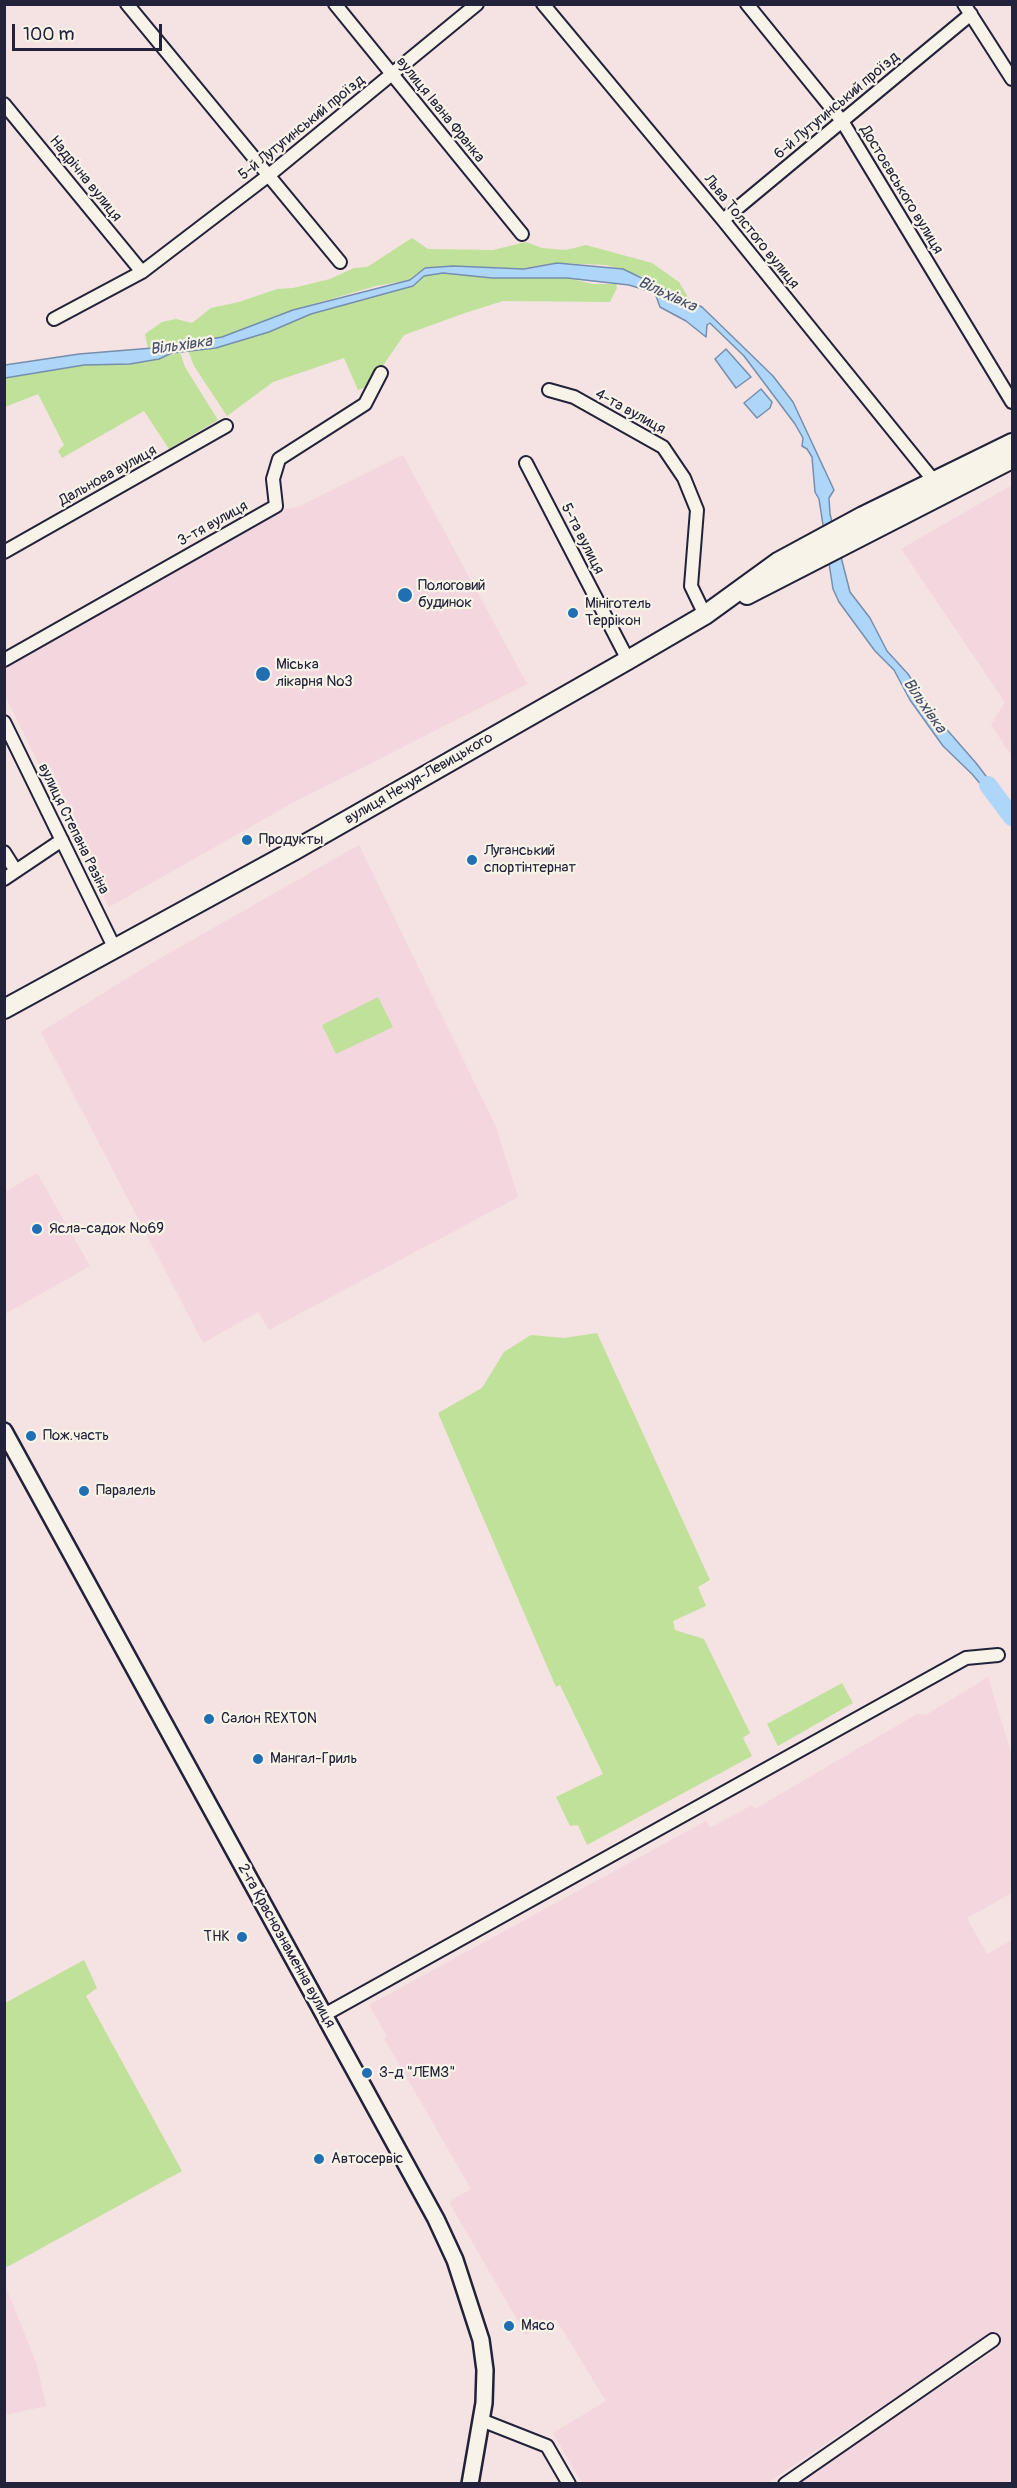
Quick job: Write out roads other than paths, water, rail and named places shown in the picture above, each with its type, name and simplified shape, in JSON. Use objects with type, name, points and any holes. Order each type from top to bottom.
[{"type":"main road","points":[[867,524],[934,481],[1012,443]]},
{"type":"main road","points":[[867,524],[1012,459]]},
{"type":"main road","name":"вулиця Нечуя-Левицького","points":[[4,1009],[295,850],[628,660],[782,569],[867,524]]},
{"type":"street","points":[[127,4],[340,262]]},
{"type":"street","name":"вулиця Івана Франка","points":[[335,4],[522,234]]},
{"type":"street","name":"5-й Лутугинський проїзд","points":[[54,319],[142,272],[269,176],[477,4]]},
{"type":"street","name":"Льва Толстого вулиця","points":[[543,4],[723,220],[934,481]]},
{"type":"street","name":"Достоєвського вулиця","points":[[747,4],[842,121],[1012,402]]},
{"type":"street","points":[[968,9],[1012,78]]},
{"type":"street","name":"6-й Лутугинський проїзд","points":[[723,220],[842,121],[968,9]]},
{"type":"street","name":"Надрічна вулиця","points":[[4,104],[142,272]]},
{"type":"street","name":"3-тя вулиця","points":[[4,660],[276,506],[273,479],[279,459],[365,404],[381,373]]},
{"type":"street","name":"4-та вулиця","points":[[549,390],[574,397],[663,447],[684,478],[697,510],[691,586],[705,615]]},
{"type":"street","name":"Дальнова вулиця","points":[[4,552],[226,426]]},
{"type":"street","name":"5-та вулиця","points":[[526,463],[628,660]]},
{"type":"street","name":"вулиця Степана Разіна","points":[[4,722],[115,949]]},
{"type":"street","points":[[4,879],[62,840]]},
{"type":"street","points":[[4,852],[16,871]]},
{"type":"street","name":"2-га Краснознаменна вулиця","points":[[4,1431],[436,2219],[455,2260],[481,2340],[485,2370],[481,2420],[470,2484]]},
{"type":"street","points":[[324,2015],[966,1658],[998,1655]]},
{"type":"street","points":[[785,2484],[993,2340]]},
{"type":"street","points":[[481,2420],[547,2446],[569,2484]]},
{"type":"water","points":[[557,263],[623,269],[702,307],[773,376],[793,402],[834,490],[829,498],[830,514],[850,592],[870,618],[887,651],[908,674],[935,716],[1005,801],[999,806],[972,774],[943,746],[910,700],[894,670],[875,651],[839,602],[833,589],[819,499],[815,492],[812,457],[802,446],[803,438],[795,424],[744,356],[710,323],[707,325],[706,337],[686,321],[660,307],[655,293],[629,285],[567,278],[492,278],[443,273],[424,276],[413,286],[311,314],[269,332],[216,348],[172,353],[159,359],[130,364],[84,365],[5,378],[5,365],[79,354],[165,347],[222,337],[293,310],[410,280],[425,268],[453,266],[524,269]]},
{"type":"water","points":[[726,349],[751,377],[736,388],[715,359]]},
{"type":"water","points":[[761,389],[772,402],[770,408],[757,418],[744,403]]},
{"type":"waterway","name":"Вільхівка","points":[[988,785],[1012,817]]},
{"type":"place","name":"Пологовий будинок","points":[[405,595]]},
{"type":"place","name":"Мініготель Террікон","points":[[573,613]]},
{"type":"place","name":"Міська лікарня №3","points":[[263,674]]},
{"type":"place","name":"Продукты","points":[[247,840]]},
{"type":"place","name":"Луганський спортінтернат","points":[[472,860]]},
{"type":"place","name":"Ясла-садок №69","points":[[37,1229]]},
{"type":"place","name":"Пож.часть","points":[[31,1436]]},
{"type":"place","name":"Паралель","points":[[84,1491]]},
{"type":"place","name":"Салон REXTON","points":[[209,1719]]},
{"type":"place","name":"Мангал-Гриль","points":[[258,1759]]},
{"type":"place","name":"ТНК","points":[[242,1937]]},
{"type":"place","name":"З-д \"ЛЕМЗ\"","points":[[367,2073]]},
{"type":"place","name":"Автосервіс","points":[[319,2159]]},
{"type":"place","name":"Мясо","points":[[509,2326]]}]
